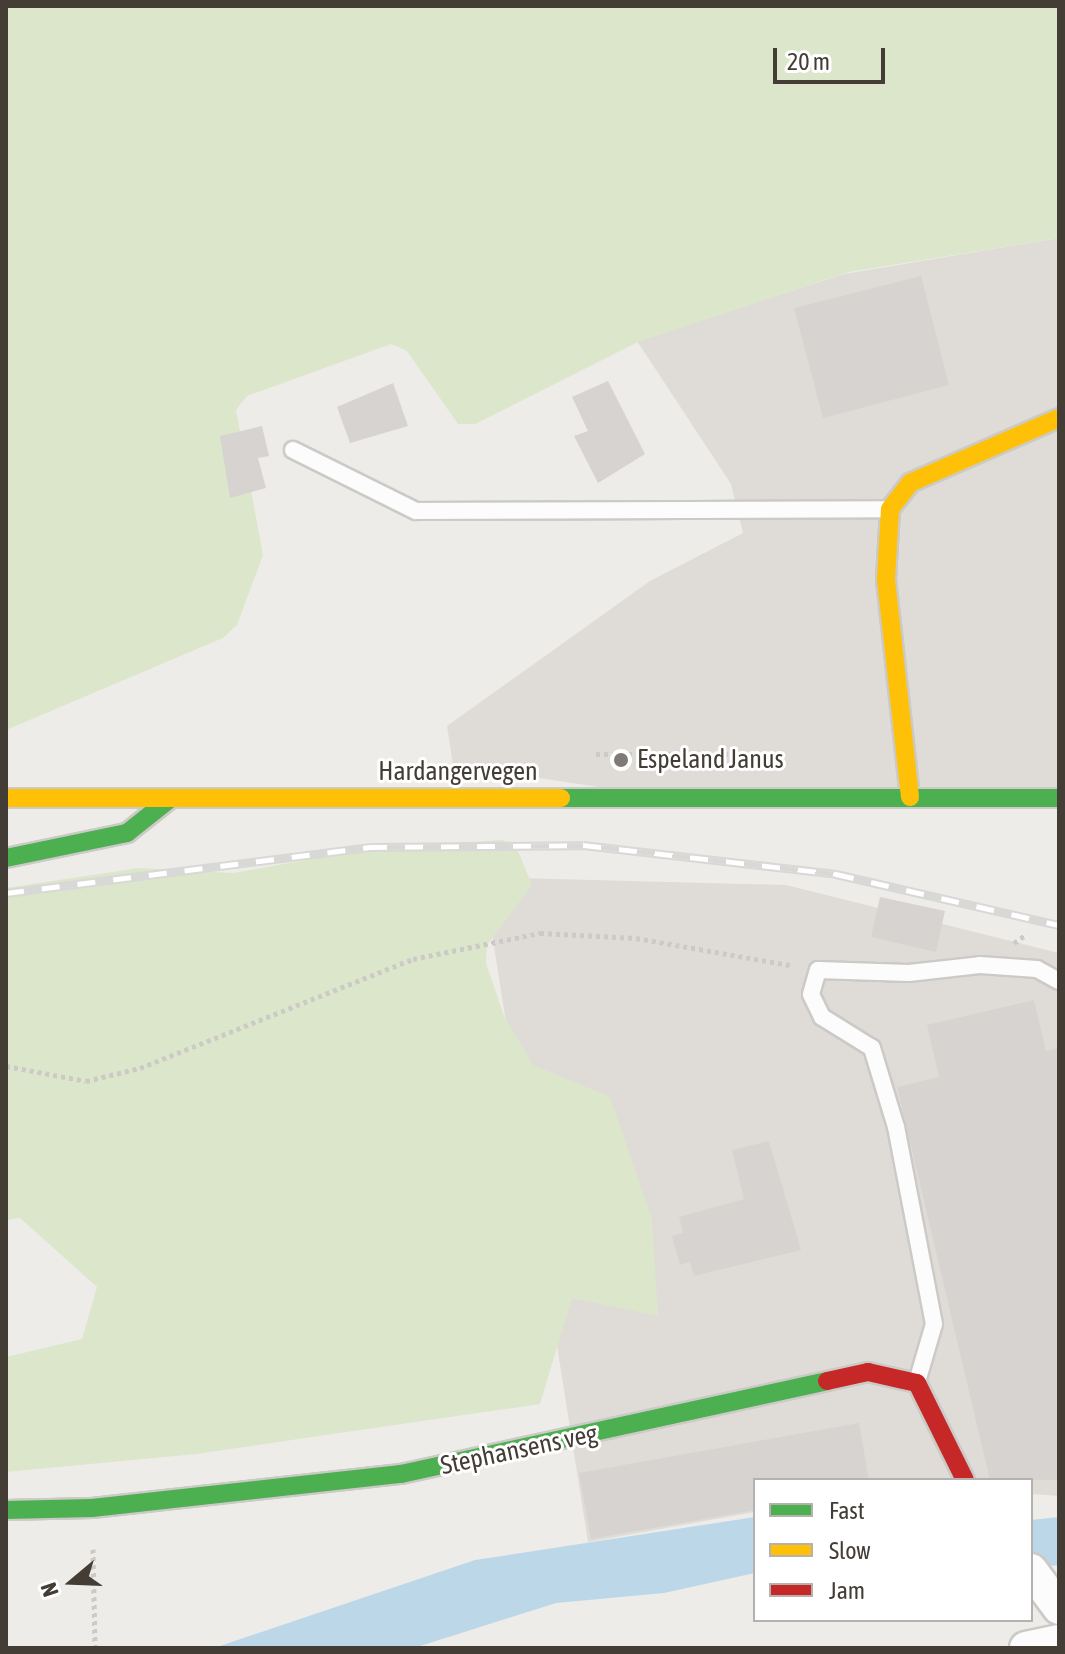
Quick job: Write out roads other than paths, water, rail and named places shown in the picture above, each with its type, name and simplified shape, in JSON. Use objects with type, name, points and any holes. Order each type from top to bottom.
[{"type":"street","points":[[910,797],[886,579],[890,509],[910,483],[1059,418]]},
{"type":"street","name":"Hardangervegen","points":[[6,798],[1059,798]]},
{"type":"street","points":[[6,858],[127,833],[171,798]]},
{"type":"street","name":"Stephansens veg","points":[[6,1510],[92,1508],[417,1471],[868,1372],[917,1383]]},
{"type":"street","points":[[917,1383],[964,1478]]},
{"type":"street","points":[[1026,1648],[1059,1641]]},
{"type":"lane","points":[[293,450],[416,511],[890,509]]},
{"type":"lane","points":[[917,1383],[934,1324],[896,1127],[872,1048],[822,1017],[811,994],[818,970],[909,973],[980,965],[1037,969],[1059,981]]},
{"type":"water","points":[[753,1517],[753,1573],[664,1593],[556,1603],[414,1648],[214,1648],[475,1560]]},
{"type":"water","points":[[1059,1517],[1059,1565],[1033,1568],[1033,1520]]},
{"type":"railway","points":[[6,893],[369,847],[583,845],[836,874],[1059,925]]},
{"type":"place","name":"Espeland Janus","points":[[621,760]]}]
